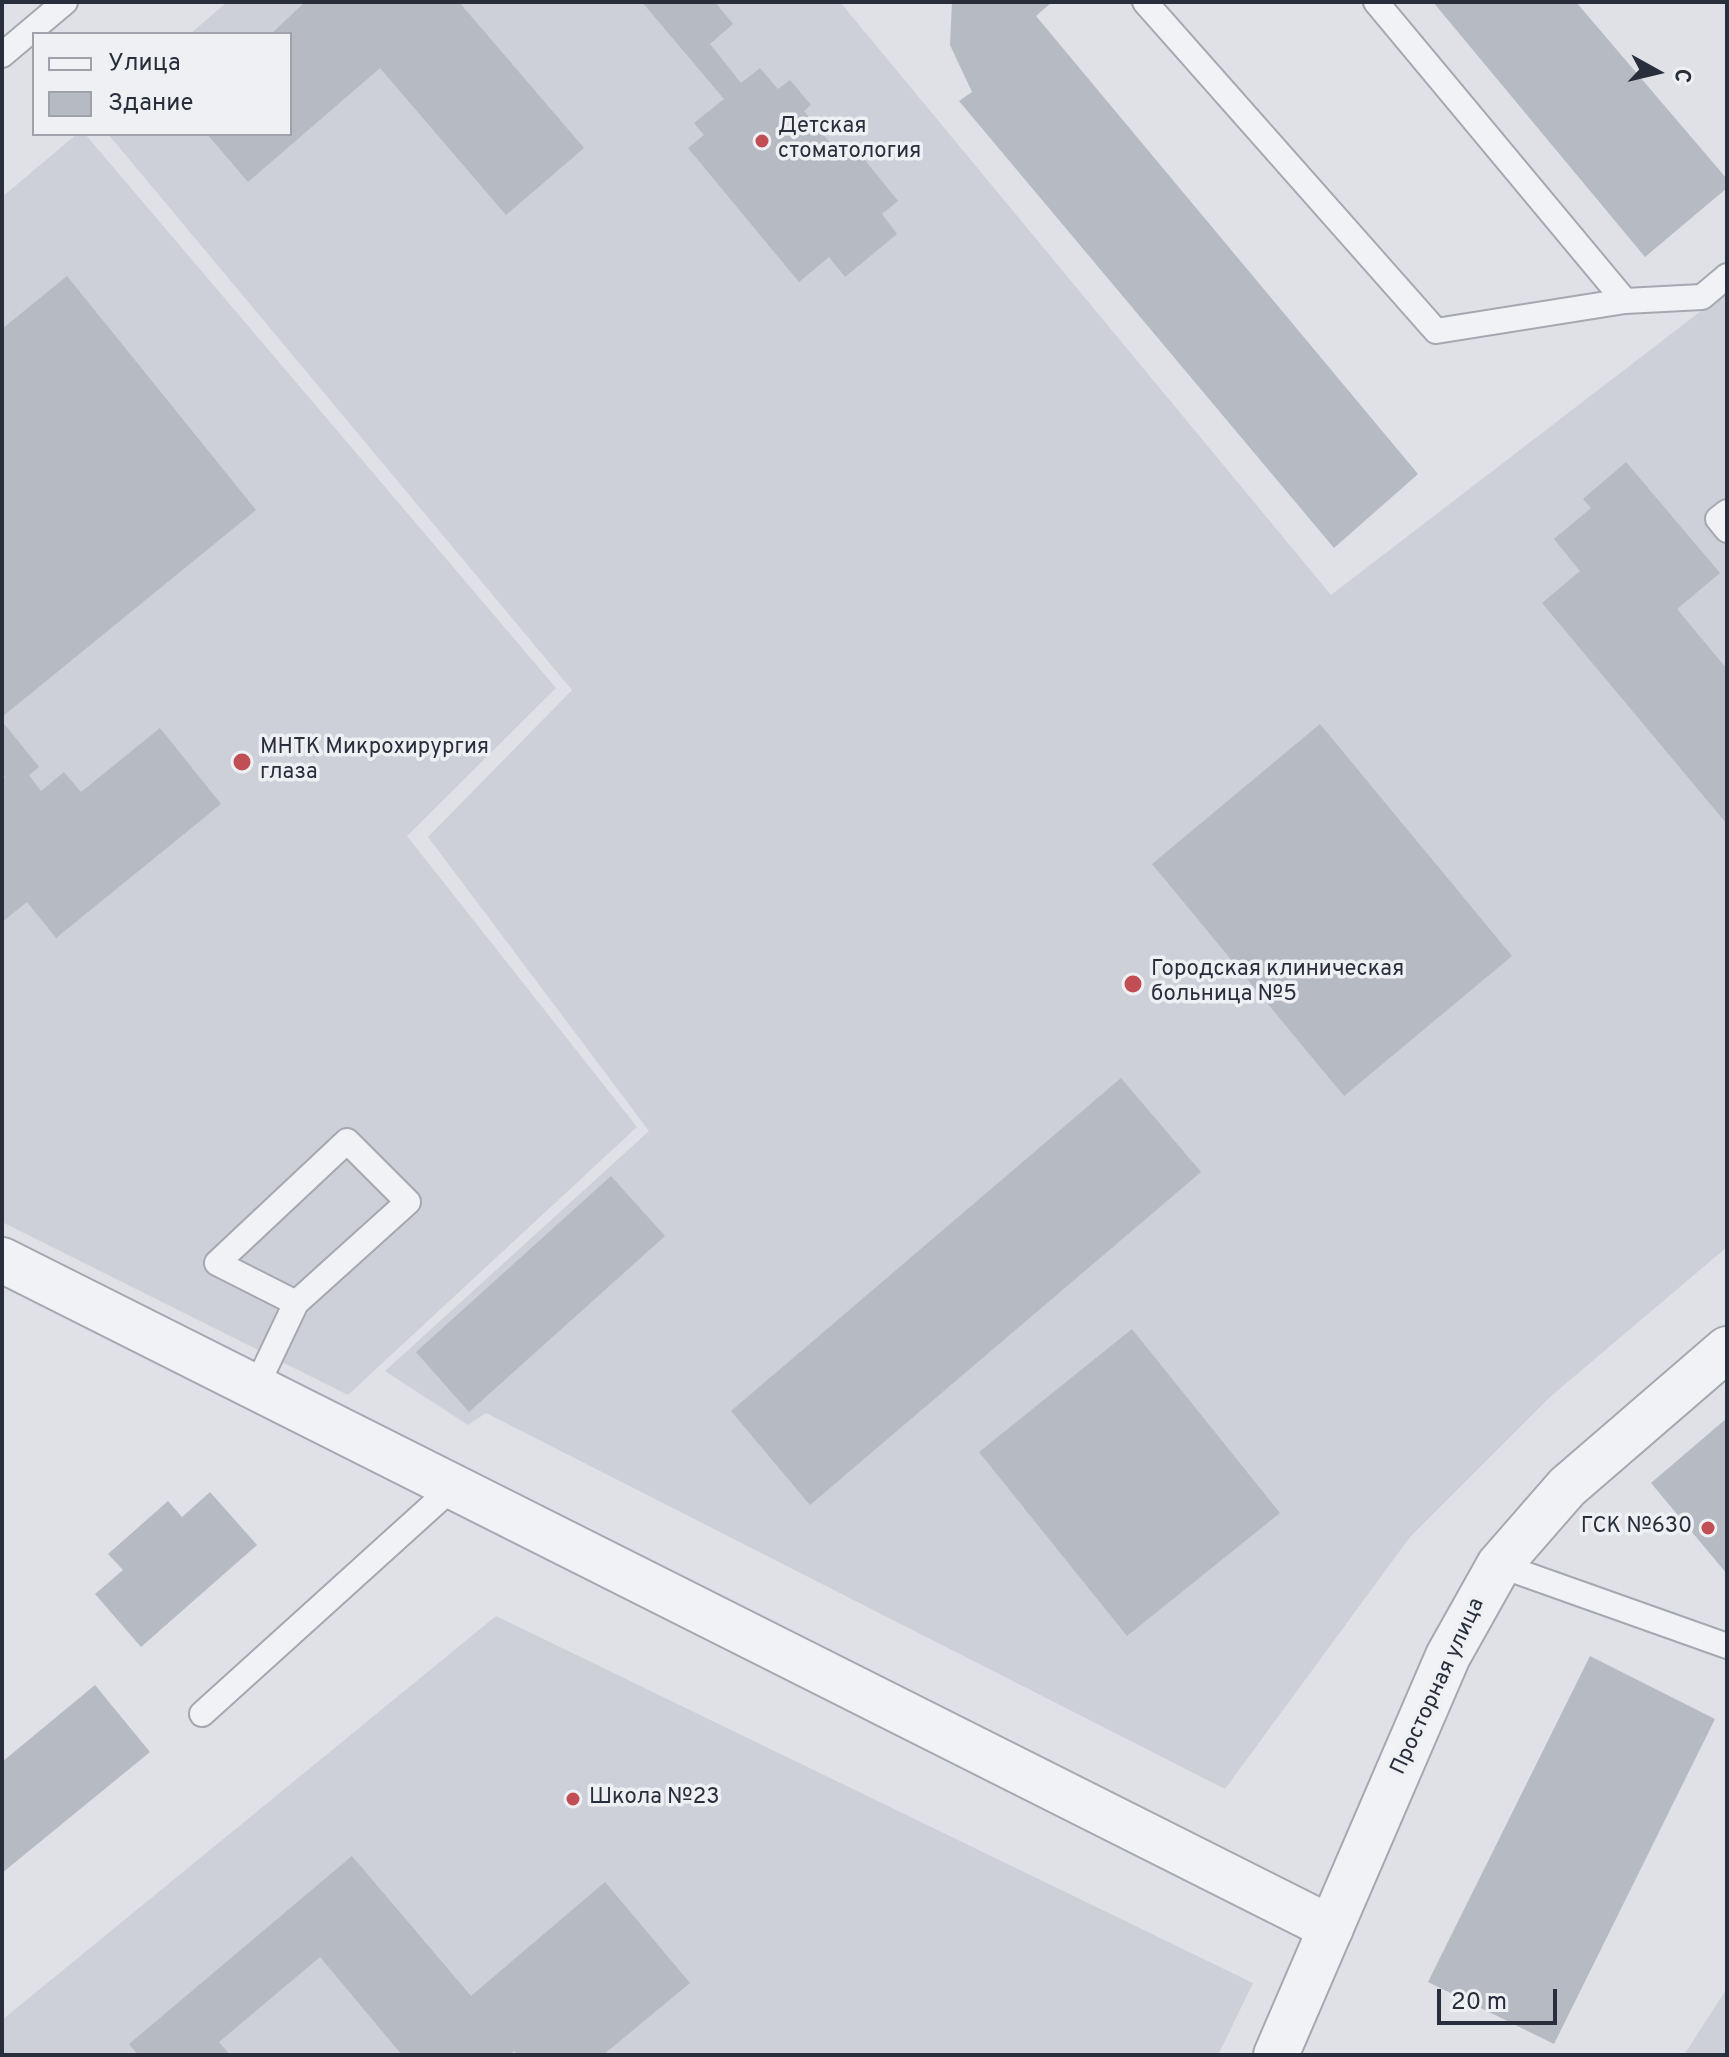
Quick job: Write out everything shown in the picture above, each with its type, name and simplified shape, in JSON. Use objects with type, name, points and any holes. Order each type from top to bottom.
[{"type":"street","points":[[2,1260],[1331,1928]]},
{"type":"street","name":"Просторная улица","points":[[1276,2055],[1448,1656],[1499,1565],[1567,1487],[1727,1349]]},
{"type":"lane","points":[[2,55],[65,2]]},
{"type":"lane","points":[[1145,2],[1436,331],[1625,301],[1702,297],[1727,276]]},
{"type":"lane","points":[[1376,2],[1625,301]]},
{"type":"lane","points":[[1727,512],[1718,519],[1727,530]]},
{"type":"lane","points":[[256,1387],[296,1303],[408,1202],[347,1141],[217,1263],[296,1303]]},
{"type":"lane","points":[[202,1714],[453,1487]]},
{"type":"lane","points":[[1499,1565],[1727,1646]]},
{"type":"shaded area","name":"Городская клиническая больница №5","points":[[227,2],[840,2],[1331,595],[1727,291],[1727,1247],[1550,1397],[1410,1537],[1225,1789],[486,1413],[468,1425],[385,1371],[649,1131],[428,837],[572,690],[110,136],[292,136],[292,32],[192,32]]},
{"type":"shaded area","name":"МНТК Микрохирургия глаза","points":[[75,136],[87,136],[556,688],[407,836],[637,1127],[348,1395],[2,1222],[2,197]]},
{"type":"shaded area","name":"Школа №23","points":[[496,1616],[1253,1983],[1218,2055],[2,2055],[2,2020]]},
{"type":"shaded area","points":[[1727,1988],[1727,2055],[1684,2055]]},
{"type":"building","points":[[305,2],[459,2],[584,148],[506,215],[380,68],[248,182],[209,136],[292,136],[292,32],[273,32]]},
{"type":"building","name":"Детская стоматология","points":[[642,2],[715,2],[733,24],[710,44],[741,83],[760,68],[778,89],[790,80],[811,105],[804,111],[844,160],[856,149],[898,201],[882,214],[897,234],[845,277],[829,257],[799,282],[688,148],[704,135],[694,123],[724,99]]},
{"type":"building","points":[[952,2],[1052,2],[1036,16],[1418,474],[1334,548],[959,101],[972,92],[950,45]]},
{"type":"building","points":[[1433,2],[1576,2],[1727,179],[1727,188],[1645,257]]},
{"type":"building","points":[[67,276],[256,510],[2,717],[2,329]]},
{"type":"building","points":[[1626,462],[1720,573],[1677,609],[1727,669],[1727,824],[1542,603],[1580,571],[1554,539],[1591,508],[1583,499]]},
{"type":"building","points":[[2,721],[39,767],[29,775],[41,791],[64,772],[81,792],[160,728],[221,804],[56,938],[27,902],[2,922],[2,780],[5,777],[2,773]]},
{"type":"building","points":[[1320,724],[1512,956],[1344,1096],[1152,864]]},
{"type":"building","points":[[1121,1078],[1201,1172],[810,1505],[731,1411]]},
{"type":"building","points":[[611,1176],[665,1236],[469,1412],[416,1352]]},
{"type":"building","points":[[1132,1329],[1280,1513],[1127,1636],[979,1452]]},
{"type":"building","name":"ГСК №630","points":[[1727,1418],[1727,1574],[1651,1483]]},
{"type":"building","points":[[210,1492],[257,1545],[141,1647],[95,1594],[123,1570],[108,1554],[168,1501],[182,1517]]},
{"type":"building","points":[[1590,1656],[1715,1719],[1554,2044],[1428,1982]]},
{"type":"building","points":[[95,1685],[150,1752],[2,1873],[2,1762]]},
{"type":"building","points":[[352,1856],[471,1996],[605,1882],[690,1983],[603,2055],[517,2055],[514,2051],[510,2055],[402,2055],[320,1957],[219,2042],[230,2055],[138,2055],[129,2044]]},
{"type":"place","name":"Детская стоматология","points":[[762,141]]},
{"type":"place","name":"МНТК Микрохирургия глаза","points":[[242,762]]},
{"type":"place","name":"Городская клиническая больница №5","points":[[1133,984]]},
{"type":"place","name":"ГСК №630","points":[[1708,1528]]},
{"type":"place","name":"Школа №23","points":[[573,1799]]}]
